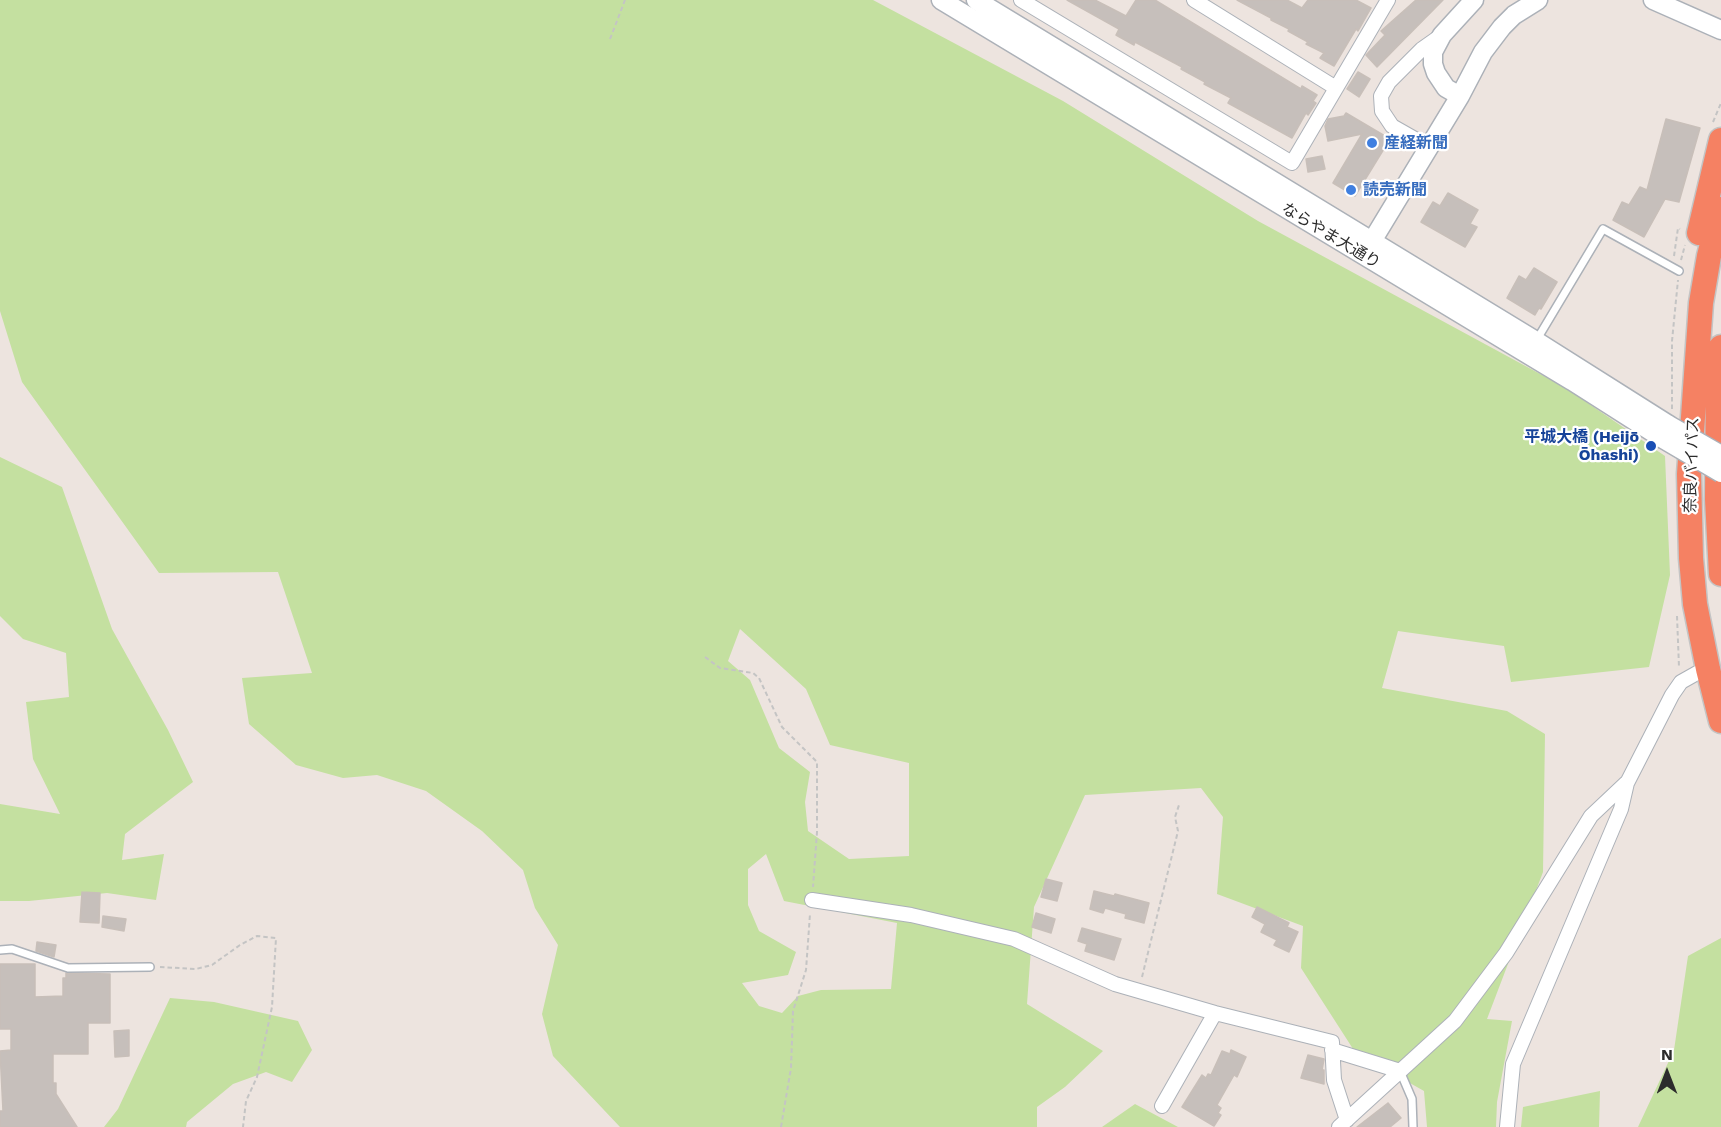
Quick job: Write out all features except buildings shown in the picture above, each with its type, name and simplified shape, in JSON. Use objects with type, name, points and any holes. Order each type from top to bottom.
[{"type":"highway","points":[[1689,474],[1686,365],[1688,310],[1695,252],[1721,140]]},
{"type":"highway","name":"奈良バイパス","points":[[1721,209],[1709,256],[1701,303],[1689,474],[1691,558],[1695,604],[1721,721]]},
{"type":"highway","name":"奈良バイパス","points":[[1721,347],[1718,375],[1717,499],[1721,574]]},
{"type":"highway","points":[[1717,499],[1721,464]]},
{"type":"street","name":"ならやま大通り","points":[[941,0],[1368,248],[1536,341],[1721,473]]},
{"type":"street","name":"ならやま大通り","points":[[976,0],[1368,248],[1572,381],[1666,432],[1721,455]]},
{"type":"street","points":[[1021,0],[1292,163],[1387,0]]},
{"type":"street","points":[[1194,0],[1336,88]]},
{"type":"street","points":[[1429,147],[1392,126],[1382,111],[1381,96],[1389,82],[1422,49],[1442,35],[1474,0]]},
{"type":"street","points":[[1368,248],[1460,96],[1483,52],[1514,15],[1538,0]]},
{"type":"street","points":[[1653,0],[1721,30]]},
{"type":"street","points":[[1442,35],[1433,52],[1434,68],[1446,88],[1460,96]]},
{"type":"street","points":[[1507,1127],[1513,1064],[1621,809],[1627,783],[1672,695],[1681,682],[1697,674]]},
{"type":"street","points":[[1343,1123],[1455,1021],[1506,953],[1591,816],[1627,783]]},
{"type":"street","points":[[812,900],[911,915],[1014,939],[1115,984],[1215,1013],[1332,1042],[1334,1080],[1343,1123]]},
{"type":"street","points":[[1162,1106],[1215,1013]]},
{"type":"street","points":[[1332,1050],[1400,1071]]},
{"type":"lane","points":[[1536,341],[1603,229],[1675,269]]},
{"type":"lane","points":[[0,950],[12,949],[68,968],[150,967]]},
{"type":"lane","points":[[1400,1071],[1412,1099],[1413,1127]]},
{"type":"path","points":[[610,39],[625,0]]},
{"type":"path","points":[[1675,269],[1678,228],[1683,229]]},
{"type":"path","points":[[705,657],[720,668],[753,674],[759,678],[782,727],[817,762],[818,832],[806,970],[793,1011],[790,1068],[781,1127]]},
{"type":"path","points":[[1138,991],[1178,831],[1175,817],[1179,805]]},
{"type":"path","points":[[150,967],[196,969],[212,965],[240,945],[258,936],[276,939],[272,1007],[257,1077],[246,1101],[243,1127]]},
{"type":"green space","points":[[0,0],[873,0],[1063,101],[1258,221],[1566,388],[1665,456],[1670,575],[1649,667],[1511,682],[1504,646],[1398,631],[1382,688],[1507,711],[1545,734],[1543,872],[1487,1019],[1512,1021],[1497,1102],[1496,1127],[1427,1127],[1424,1091],[1355,1052],[1301,968],[1303,926],[1217,894],[1223,817],[1201,788],[1085,795],[1034,907],[1027,1004],[1103,1051],[1065,1087],[1037,1107],[1037,1127],[620,1127],[553,1056],[542,1014],[558,945],[535,908],[523,870],[482,831],[426,791],[377,775],[343,778],[296,765],[249,724],[242,678],[312,673],[278,572],[159,573],[22,382],[0,311]],"holes":[[[740,629],[806,689],[830,745],[909,763],[909,856],[849,859],[808,831],[805,802],[810,772],[779,748],[750,680],[728,661]],[[766,854],[784,901],[897,923],[891,989],[821,990],[798,996],[782,1013],[759,1006],[742,983],[788,975],[796,952],[759,931],[748,905],[748,869]]]},
{"type":"green space","points":[[0,457],[62,487],[112,629],[168,730],[193,782],[125,834],[122,860],[164,854],[156,900],[107,893],[29,901],[0,901],[0,804],[60,814],[33,759],[26,702],[69,697],[66,653],[23,639],[0,616]]},
{"type":"green space","points":[[1721,938],[1721,1127],[1638,1127],[1674,1050],[1688,956]]},
{"type":"green space","points":[[170,998],[214,1002],[298,1021],[312,1050],[292,1082],[266,1072],[233,1084],[187,1122],[186,1127],[104,1127],[118,1109]]},
{"type":"green space","points":[[1600,1091],[1599,1127],[1521,1127],[1523,1107]]},
{"type":"green space","points":[[1135,1104],[1178,1127],[1102,1127]]},
{"type":"place","name":"産経新聞","points":[[1372,143]]},
{"type":"place","name":"読売新聞","points":[[1351,190]]},
{"type":"place","name":"平城大橋 (Heijō Ōhashi)","points":[[1651,446]]}]
